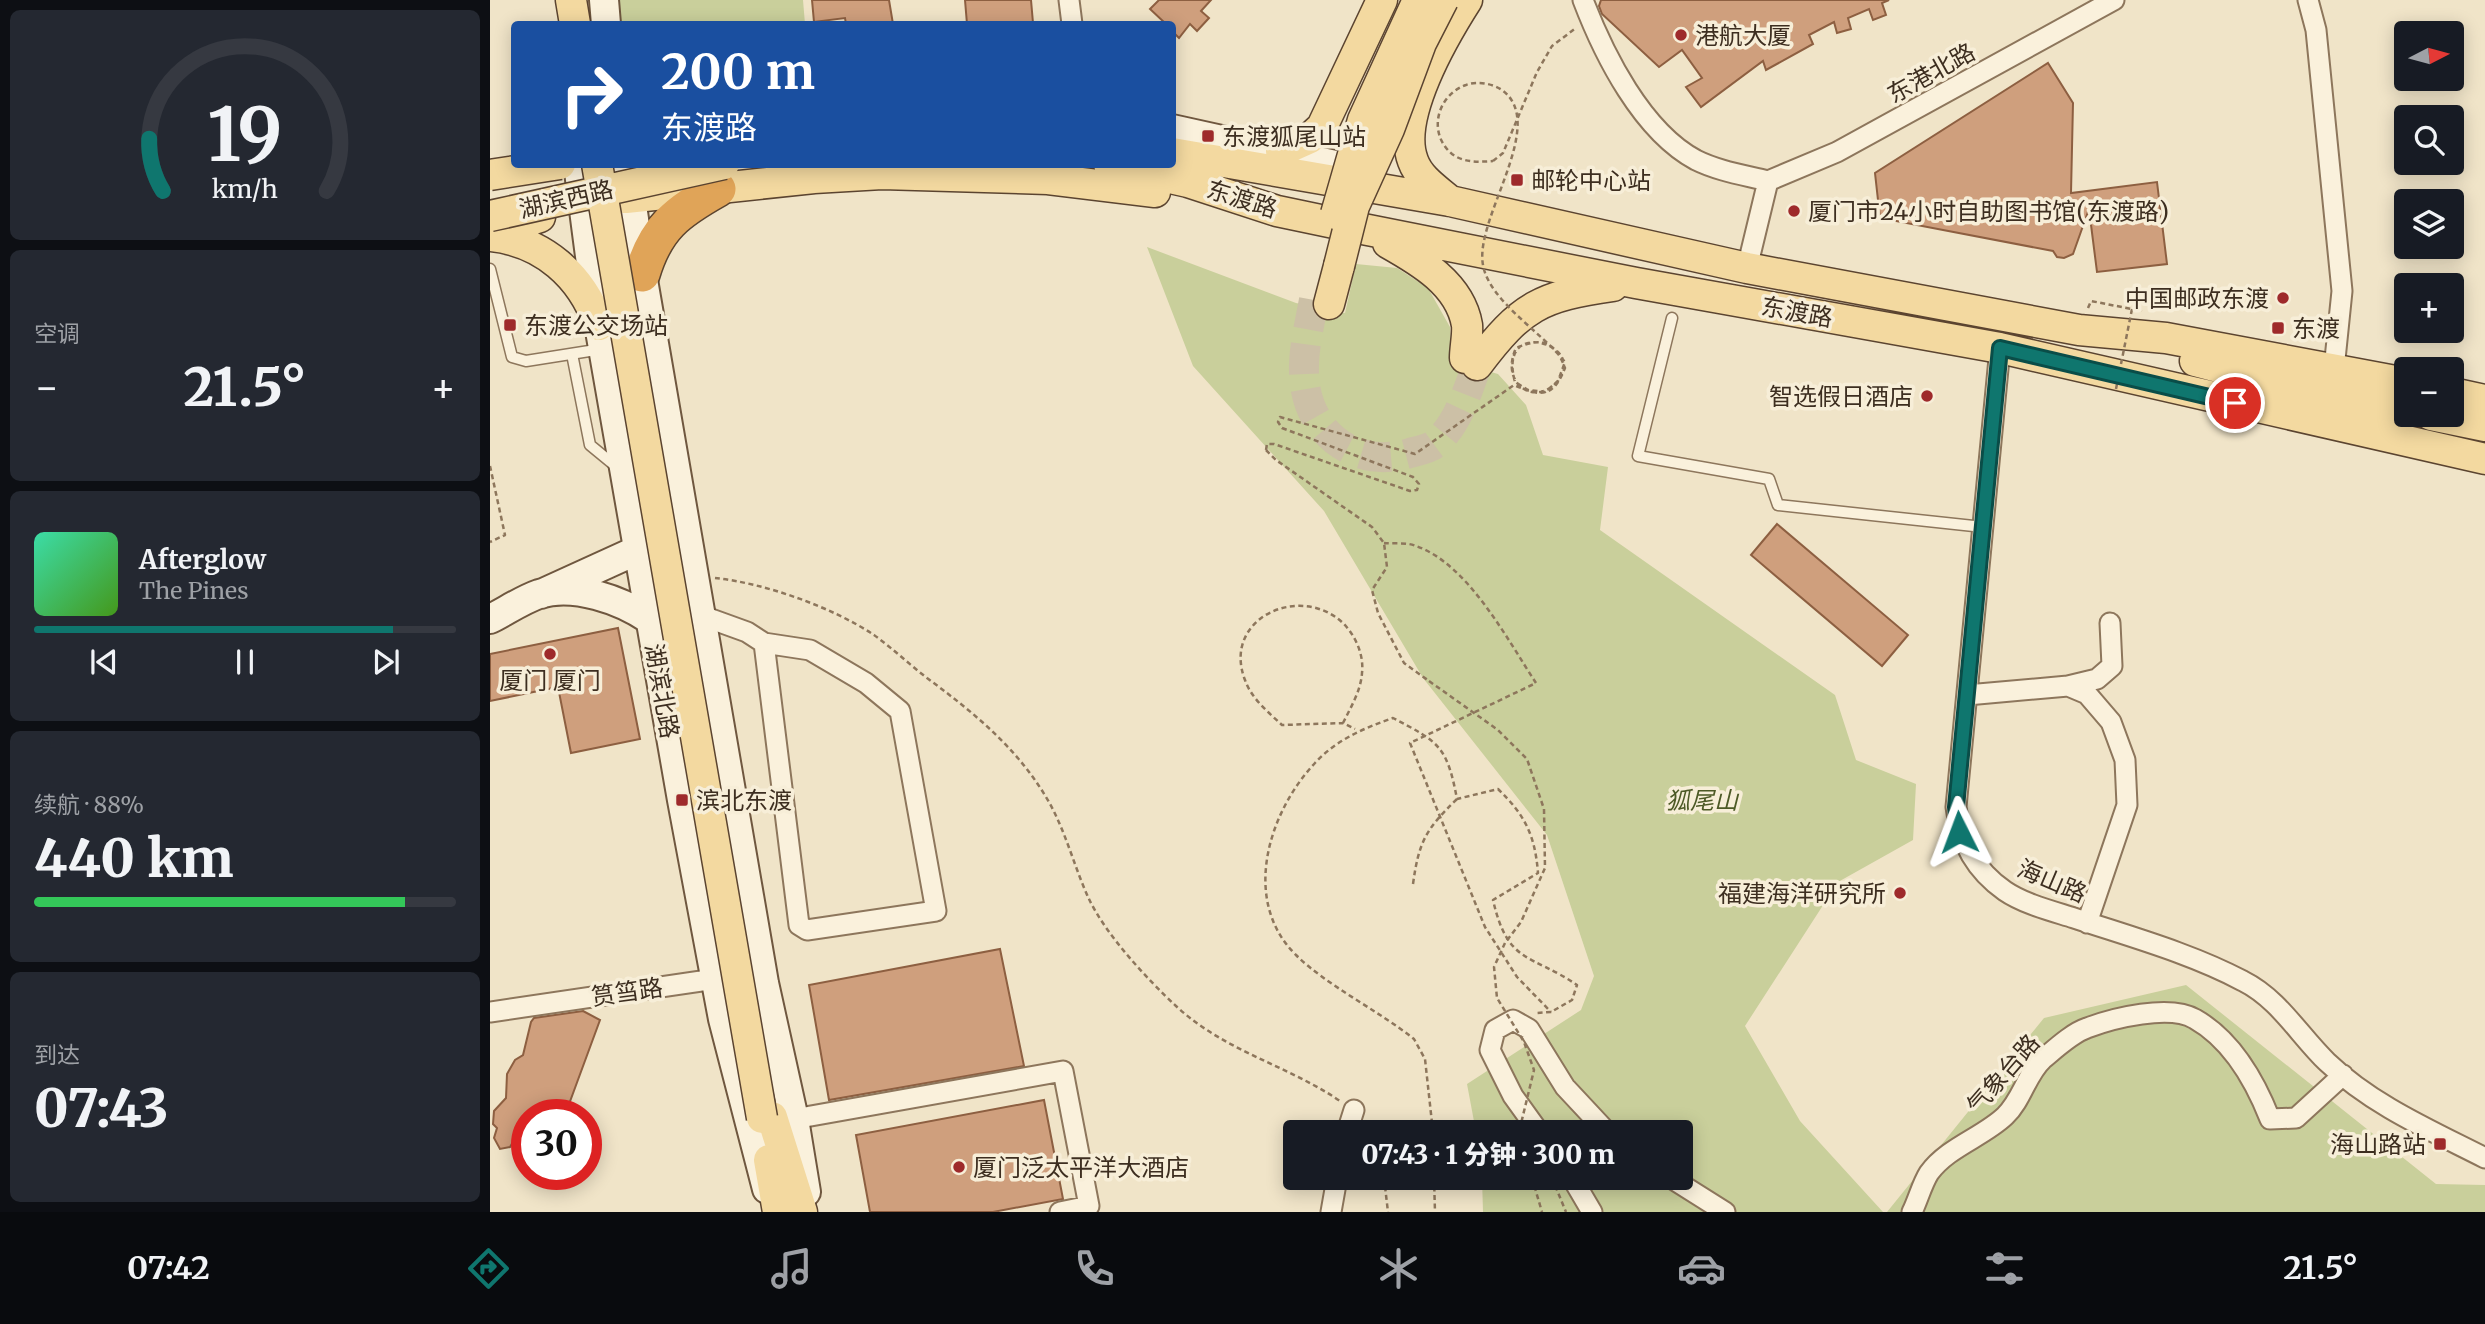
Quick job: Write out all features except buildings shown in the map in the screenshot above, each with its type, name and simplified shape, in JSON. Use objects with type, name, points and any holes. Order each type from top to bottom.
[{"type":"highway","points":[[642,274],[650,247],[658,235],[721,177]]},
{"type":"main road","points":[[1322,127],[1382,0]]},
{"type":"main road","points":[[1331,265],[1336,178],[1359,98],[1398,0]]},
{"type":"main road","points":[[1281,151],[1310,138],[1322,127],[1362,103],[1409,0]]},
{"type":"main road","points":[[1321,302],[1331,265],[1349,159],[1363,120],[1418,0]]},
{"type":"main road","points":[[1358,218],[1375,126],[1397,66],[1430,0]]},
{"type":"main road","points":[[1331,265],[1358,218],[1421,43],[1443,0]]},
{"type":"main road","points":[[1450,201],[1426,180],[1413,160],[1409,134],[1419,96],[1444,35],[1467,0]]},
{"type":"main road","points":[[561,5],[573,21]]},
{"type":"main road","points":[[1369,90],[1367,99],[1373,106],[1392,111],[1412,106],[1419,96]]},
{"type":"main road","points":[[1176,130],[1378,174],[1450,201]]},
{"type":"main road","points":[[1176,152],[1378,174]]},
{"type":"main road","name":"东渡路","points":[[1176,153],[1450,201],[1747,268],[2079,330],[2166,338],[2394,381]]},
{"type":"main road","points":[[490,176],[516,168]]},
{"type":"main road","points":[[490,176],[537,168]]},
{"type":"main road","name":"湖滨北路","points":[[579,168],[601,337],[623,472],[715,979],[723,1019],[776,1212]]},
{"type":"main road","points":[[598,168],[776,1118],[802,1212]]},
{"type":"main road","points":[[614,168],[662,505],[776,1118],[776,1212]]},
{"type":"main road","name":"湖滨西路","points":[[490,197],[621,168]]},
{"type":"main road","name":"湖滨北路","points":[[627,168],[642,274],[764,983],[776,1118],[809,1212]]},
{"type":"main road","name":"东渡路","points":[[1127,168],[1188,182],[1277,211],[1358,218],[1636,283],[2000,348],[2485,460]]},
{"type":"main road","points":[[490,234],[533,218],[721,177],[814,178],[946,174],[1048,179],[1277,211]]},
{"type":"main road","name":"湖滨西路","points":[[490,216],[721,177]]},
{"type":"main road","points":[[1358,218],[1421,261],[1452,289],[1466,324],[1471,362],[1502,332],[1541,301],[1578,290],[1636,283]]},
{"type":"main road","points":[[490,234],[510,238],[553,259],[586,295],[601,337]]},
{"type":"main road","points":[[2079,330],[2295,387],[2394,408]]},
{"type":"main road","points":[[2464,396],[2485,400]]},
{"type":"main road","points":[[2464,422],[2485,426]]},
{"type":"main road","points":[[490,619],[654,543],[673,526],[681,502]]},
{"type":"main road","points":[[541,594],[575,593],[607,598],[649,619]]},
{"type":"street","points":[[1069,0],[1072,21]]},
{"type":"street","name":"东港北路","points":[[1768,181],[1838,152],[2114,0]]},
{"type":"street","points":[[2308,0],[2316,30],[2342,291],[2334,369]]},
{"type":"street","points":[[1587,9],[1623,84],[1676,146],[1695,159],[1718,169],[1768,181],[1747,268]]},
{"type":"street","name":"海山路","points":[[2000,348],[1956,807],[1959,832],[1969,854],[2007,892],[2087,923],[2212,965],[2247,982],[2274,1002],[2327,1062],[2343,1075],[2399,1115],[2485,1158]]},
{"type":"street","points":[[700,615],[747,632],[764,643],[810,650],[866,683],[900,711],[936,911],[807,930],[799,925],[764,643]]},
{"type":"street","points":[[1967,695],[2068,686],[2098,679],[2112,666],[2110,623]]},
{"type":"street","points":[[2068,686],[2087,694],[2111,722],[2125,760],[2127,805],[2087,923]]},
{"type":"street","name":"筼筜路","points":[[490,1012],[715,979],[764,983]]},
{"type":"street","name":"气象台路","points":[[1912,1212],[1930,1173],[1956,1149],[1982,1136],[2008,1114],[2041,1060],[2084,1029],[2126,1016],[2165,1012],[2193,1017],[2238,1058],[2261,1096],[2270,1119],[2296,1118],[2343,1075]]},
{"type":"street","points":[[1530,1120],[1513,1097],[1490,1050],[1495,1030],[1513,1020],[1530,1029],[1565,1087],[1596,1120]]},
{"type":"street","points":[[776,1118],[1063,1071],[1089,1206],[1060,1212]]},
{"type":"street","points":[[1351,1120],[1354,1111]]},
{"type":"street","points":[[1331,1212],[1335,1190]]},
{"type":"street","points":[[1579,1190],[1592,1212]]},
{"type":"street","points":[[1690,1190],[1725,1212]]},
{"type":"lane","points":[[490,269],[512,357],[526,360],[572,354],[601,337]]},
{"type":"lane","points":[[1672,318],[1638,456],[1769,479],[1778,505],[1983,527]]},
{"type":"lane","points":[[572,354],[590,445],[623,472]]},
{"type":"path","points":[[1522,1120],[1534,1070],[1524,1042],[1497,998],[1494,967],[1505,943],[1521,922],[1545,868],[1544,809],[1527,759],[1498,730],[1404,663],[1378,613],[1372,590],[1387,567],[1384,543],[1372,527],[1276,460],[1266,450],[1267,444],[1274,444],[1410,491],[1417,490],[1419,484],[1413,477],[1282,428],[1278,422],[1280,417],[1415,454],[1514,385],[1525,391],[1542,394],[1558,384],[1562,376],[1565,368],[1562,360],[1559,351],[1552,347],[1545,343],[1538,342],[1531,342],[1523,345],[1516,348],[1513,355],[1510,362],[1511,376],[1517,383],[1523,389],[1539,393],[1546,390],[1553,387],[1558,380],[1563,373],[1563,365],[1563,357],[1557,348],[1548,345],[1540,342],[1531,344],[1522,345],[1517,350],[1512,355],[1511,366],[1513,374],[1515,382],[1521,386],[1528,390],[1536,391],[1545,392],[1552,386],[1558,380],[1562,371],[1565,362],[1559,354],[1553,346],[1505,303],[1483,268],[1481,244],[1517,135],[1517,111],[1511,97],[1498,87],[1484,83],[1467,84],[1451,92],[1441,104],[1437,122],[1443,141],[1452,154],[1471,162],[1493,161],[1503,153],[1537,72],[1552,46],[1587,9]]},
{"type":"path","points":[[2091,301],[2132,309],[2116,389]]},
{"type":"path","points":[[490,466],[505,535],[490,542]]},
{"type":"path","points":[[1384,543],[1415,545],[1453,567],[1499,627],[1536,683],[1410,743],[1485,927],[1517,977],[1551,1012]]},
{"type":"path","points":[[694,576],[731,580],[764,588],[873,634],[981,718],[1021,761],[1047,798],[1091,903],[1126,951],[1177,1007],[1219,1040],[1321,1088],[1354,1111]]},
{"type":"path","points":[[1343,723],[1362,673],[1360,652],[1352,632],[1335,616],[1313,605],[1289,606],[1263,614],[1246,636],[1240,659],[1245,681],[1262,706],[1282,724],[1343,723],[1357,730]]},
{"type":"path","points":[[1432,1120],[1425,1059],[1414,1039],[1296,955],[1270,919],[1264,878],[1271,839],[1288,798],[1316,761],[1357,730],[1393,718],[1427,735],[1450,762],[1457,799]]},
{"type":"path","points":[[1413,884],[1417,855],[1430,826],[1457,799],[1498,789],[1521,810],[1536,849],[1538,873],[1493,900],[1508,943],[1543,968],[1577,985],[1572,1000],[1551,1012],[1532,1014],[1520,1024]]},
{"type":"path","points":[[1385,1190],[1388,1212]]},
{"type":"path","points":[[1434,1190],[1435,1212]]},
{"type":"path","points":[[1535,1190],[1542,1212]]},
{"type":"path","points":[[1557,1190],[1566,1212]]},
{"type":"green space","points":[[613,0],[803,0],[805,21],[615,21]]},
{"type":"green space","name":"狐尾山","points":[[1147,247],[1296,303],[1345,313],[1356,264],[1397,268],[1428,288],[1450,327],[1452,361],[1498,374],[1526,405],[1543,455],[1608,467],[1600,530],[1835,695],[1856,760],[1916,784],[1913,840],[1838,882],[1745,1026],[1800,1121],[1883,1212],[1483,1212],[1482,1190],[1693,1190],[1693,1120],[1474,1120],[1467,1084],[1581,1010],[1594,976],[1547,835],[1423,678],[1324,511],[1193,366]]},
{"type":"green space","points":[[2186,985],[2436,1184],[2485,1185],[2485,1212],[1887,1212],[2044,1018]]},
{"type":"tunnel","points":[[1314,300],[1304,363],[1309,404],[1328,434],[1356,452],[1391,457],[1423,450],[1435,444],[1456,417],[1477,365]]},
{"type":"place","name":"港航大厦","points":[[1681,35]]},
{"type":"place","name":"东渡狐尾山站","points":[[1208,136]]},
{"type":"place","name":"邮轮中心站","points":[[1517,180]]},
{"type":"place","name":"厦门市24小时自助图书馆(东渡路)","points":[[1794,211]]},
{"type":"place","name":"中国邮政东渡","points":[[2283,298]]},
{"type":"place","name":"东渡公交场站","points":[[510,325]]},
{"type":"place","name":"东渡","points":[[2278,328]]},
{"type":"place","name":"智选假日酒店","points":[[1927,396]]},
{"type":"place","name":"厦门 厦门","points":[[550,654]]},
{"type":"place","name":"滨北东渡","points":[[682,800]]},
{"type":"place","name":"福建海洋研究所","points":[[1900,893]]},
{"type":"place","name":"海山路站","points":[[2440,1144]]},
{"type":"place","name":"厦门泛太平洋大酒店","points":[[959,1167]]},
{"type":"route","points":[[1959,832],[1956,807],[2000,348],[2235,403]]}]
